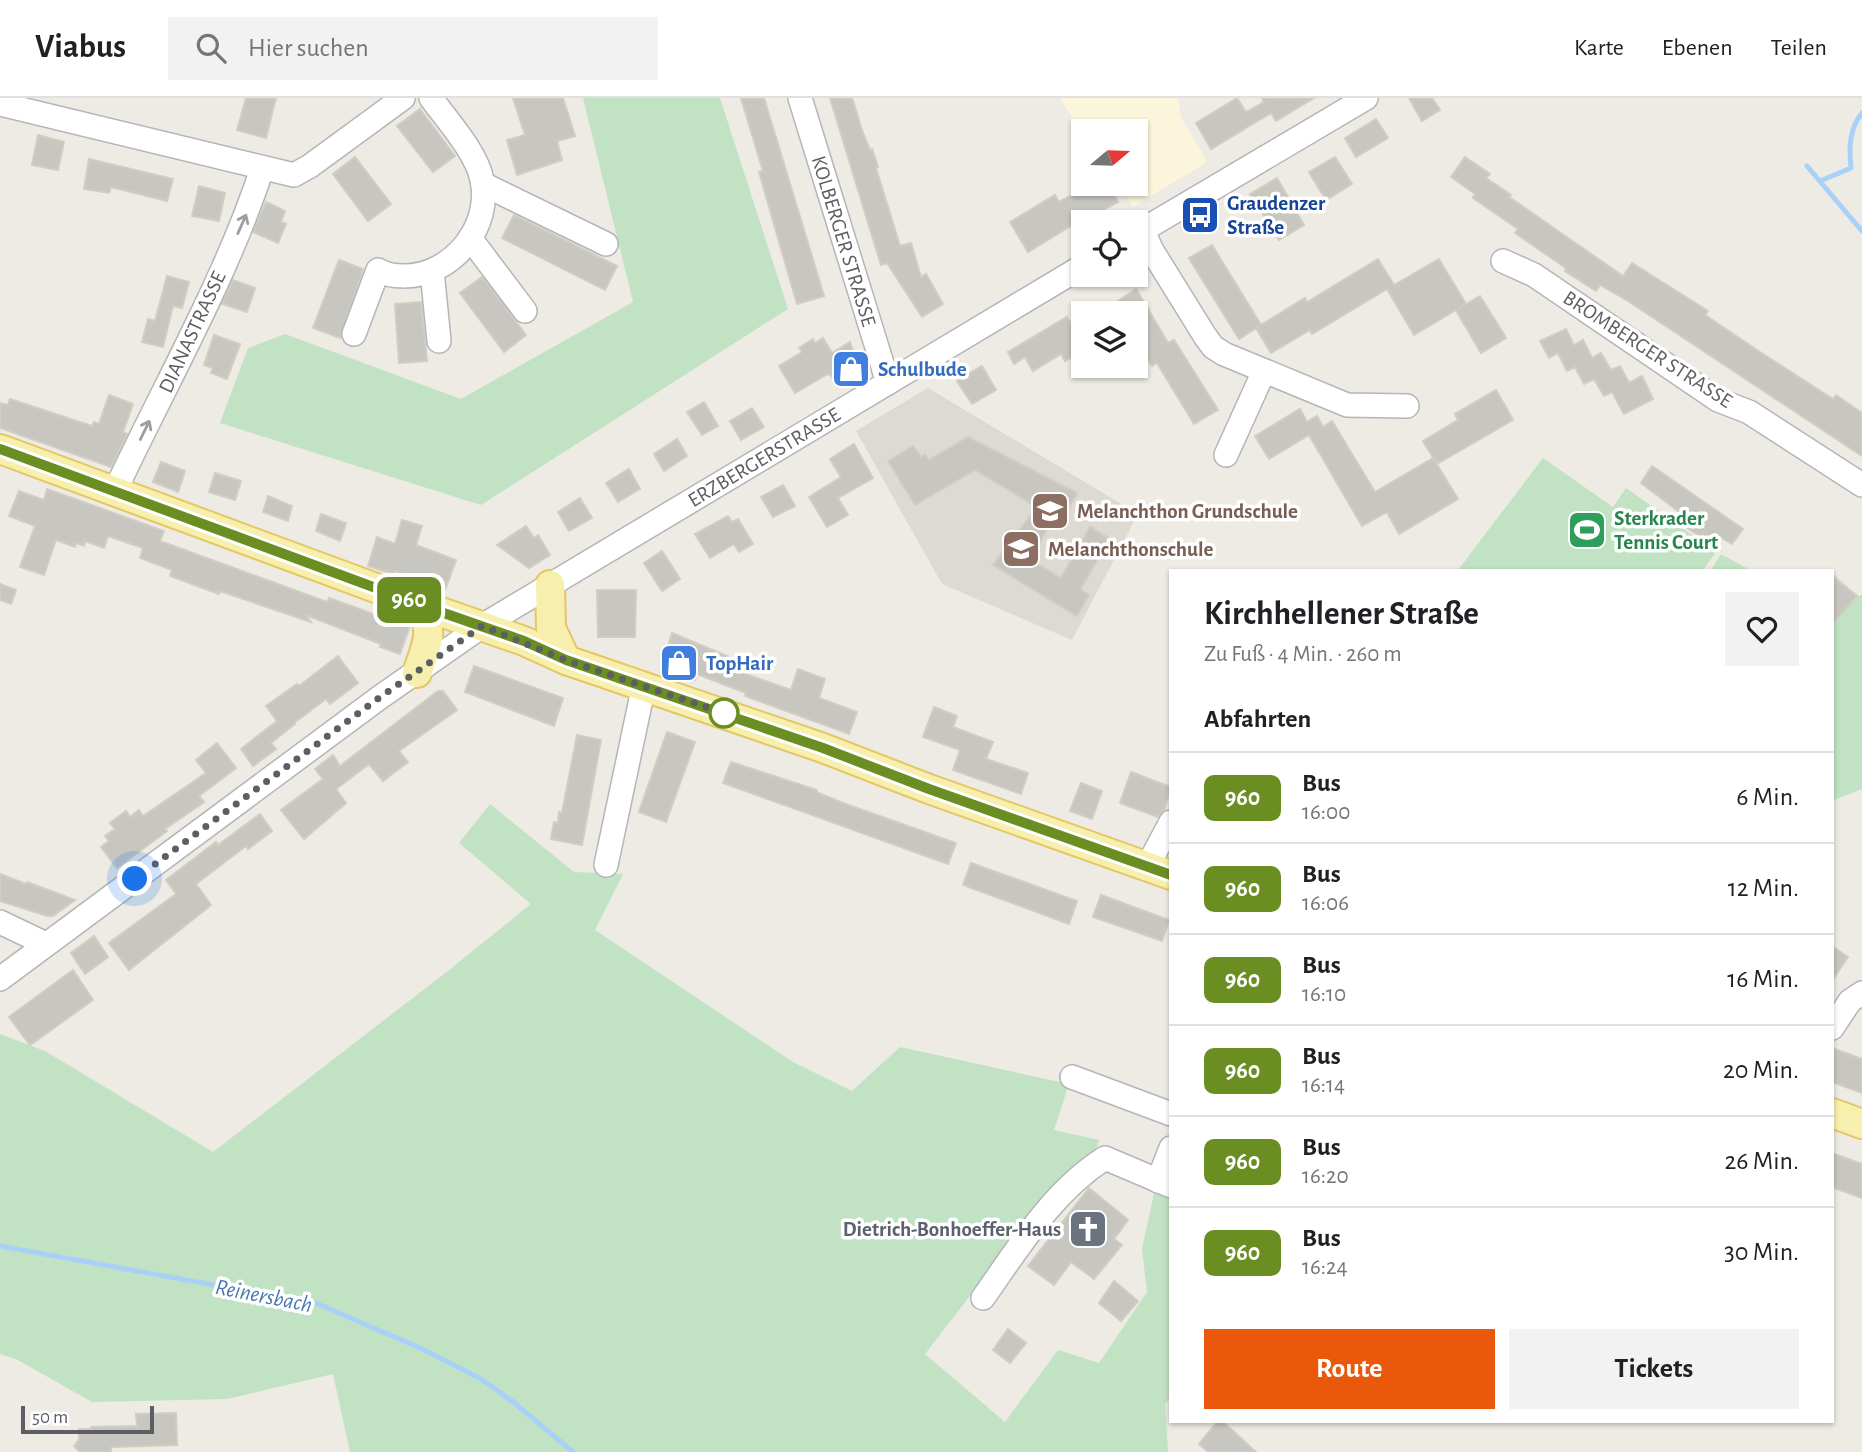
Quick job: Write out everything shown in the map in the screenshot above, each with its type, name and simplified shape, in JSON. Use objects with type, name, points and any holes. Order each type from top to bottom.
[{"type":"main road","points":[[0,449],[482,626],[566,660],[823,748],[1159,871]]},
{"type":"main road","points":[[550,585],[551,628],[566,660]]},
{"type":"main road","points":[[413,602],[425,614],[429,629],[417,673]]},
{"type":"main road","points":[[1834,1114],[1862,1124]]},
{"type":"street","points":[[0,104],[294,175],[403,98]]},
{"type":"street","points":[[354,334],[378,270],[396,276],[432,271],[454,257],[470,238],[480,214],[483,184],[478,166],[431,98]]},
{"type":"street","name":"KOLBERGER STRASSE","points":[[800,98],[888,383]]},
{"type":"street","points":[[1148,227],[1366,98]]},
{"type":"street","name":"DIANASTRASSE","points":[[115,491],[198,323],[247,215],[262,169]]},
{"type":"street","points":[[483,184],[606,244]]},
{"type":"street","points":[[470,238],[525,311]]},
{"type":"street","points":[[1148,244],[1213,347],[1224,355],[1347,405],[1407,407]]},
{"type":"street","name":"BROMBERGER STRASSE","points":[[1503,261],[1534,275],[1718,400],[1749,412],[1862,485]]},
{"type":"street","points":[[432,271],[439,341]]},
{"type":"street","name":"ERZBERGERSTRASSE","points":[[0,979],[379,698],[482,626],[1071,273]]},
{"type":"street","points":[[1226,455],[1264,371]]},
{"type":"street","points":[[606,865],[644,685]]},
{"type":"street","points":[[1159,871],[1169,830]]},
{"type":"street","points":[[0,922],[46,944]]},
{"type":"street","points":[[1834,1025],[1850,1001],[1862,993]]},
{"type":"street","points":[[1072,1077],[1169,1113]]},
{"type":"street","points":[[983,1298],[1034,1227],[1060,1195],[1085,1171],[1105,1158],[1165,1184],[1169,1160]]},
{"type":"shaded area","points":[[1059,98],[1178,98],[1181,117],[1207,162],[1133,207],[1126,196],[1148,196],[1148,119],[1074,119]]},
{"type":"shaded area","name":"Melanchthonschule","points":[[928,388],[1138,514],[1072,640],[942,584],[856,431]]},
{"type":"green space","points":[[583,98],[720,98],[788,309],[481,505],[220,423],[248,348],[285,334],[461,399],[633,302]]},
{"type":"green space","name":"Sterkrader Tennis Court","points":[[1543,458],[1613,507],[1626,488],[1716,552],[1704,569],[1459,569]]},
{"type":"green space","points":[[1721,554],[1748,569],[1712,569]]},
{"type":"green space","points":[[1834,575],[1858,596],[1862,595],[1862,789],[1834,800]]},
{"type":"green space","points":[[490,804],[574,872],[623,874],[595,930],[793,1062],[852,1091],[900,1047],[1069,1084],[1054,1130],[1099,1140],[1094,1158],[1038,1208],[925,1354],[1005,1422],[1058,1350],[1099,1363],[1147,1292],[1142,1249],[1155,1189],[1169,1194],[1169,1399],[1165,1404],[1168,1452],[350,1452],[333,1374],[227,1399],[92,1402],[16,1359],[0,1354],[0,1034],[45,1051],[213,1152],[531,904],[459,843]]},
{"type":"building","points":[[246,98],[276,98],[266,138],[237,130]]},
{"type":"building","points":[[513,98],[563,98],[575,136],[557,141],[562,160],[517,175],[507,140],[525,135]]},
{"type":"building","points":[[741,98],[764,98],[824,296],[797,304]]},
{"type":"building","points":[[830,98],[852,98],[878,167],[876,168],[900,246],[911,243],[921,277],[926,274],[943,304],[922,317],[887,263],[881,265]]},
{"type":"building","points":[[1237,98],[1246,112],[1264,102],[1262,98],[1314,98],[1276,121],[1271,113],[1211,149],[1196,123]]},
{"type":"building","points":[[1409,98],[1432,98],[1440,110],[1422,121]]},
{"type":"building","points":[[420,109],[455,156],[433,172],[397,126]]},
{"type":"building","points":[[1376,119],[1388,138],[1356,157],[1345,138]]},
{"type":"building","points":[[38,135],[64,142],[58,170],[32,165]]},
{"type":"building","points":[[355,157],[391,204],[368,221],[333,174]]},
{"type":"building","points":[[1335,157],[1352,184],[1326,200],[1309,172]]},
{"type":"building","points":[[1465,157],[1490,174],[1486,178],[1511,195],[1509,197],[1623,276],[1632,263],[1708,311],[1705,315],[1766,356],[1833,399],[1836,395],[1862,413],[1862,456],[1628,301],[1600,285],[1596,291],[1565,271],[1566,268],[1515,233],[1518,229],[1473,198],[1475,194],[1451,177]]},
{"type":"building","points":[[89,159],[173,179],[167,201],[111,187],[109,193],[84,189]]},
{"type":"building","points":[[1277,178],[1304,225],[1279,240],[1250,194]]},
{"type":"building","points":[[199,186],[225,193],[219,221],[192,216]]},
{"type":"building","points":[[1055,195],[1059,202],[1071,196],[1115,196],[1118,202],[1103,210],[1071,210],[1071,226],[1028,252],[1010,222]]},
{"type":"building","points":[[266,202],[285,211],[281,222],[286,224],[278,243],[253,232]]},
{"type":"building","points":[[514,215],[617,266],[605,290],[502,238]]},
{"type":"building","points":[[1212,245],[1261,325],[1239,339],[1189,258]]},
{"type":"building","points":[[1378,259],[1394,285],[1439,259],[1466,304],[1414,335],[1387,289],[1312,334],[1310,330],[1271,353],[1256,328],[1305,298],[1307,302]]},
{"type":"building","points":[[339,260],[363,269],[340,338],[313,328]]},
{"type":"building","points":[[167,276],[189,282],[182,308],[173,306],[163,347],[142,342],[148,319],[155,321]]},
{"type":"building","points":[[482,277],[526,335],[504,352],[460,293]]},
{"type":"building","points":[[233,280],[255,288],[247,312],[222,304]]},
{"type":"building","points":[[1136,289],[1143,301],[1118,301]]},
{"type":"building","points":[[1480,296],[1506,338],[1481,353],[1456,310]]},
{"type":"building","points":[[421,302],[427,361],[399,363],[395,304]]},
{"type":"building","points":[[1148,309],[1168,343],[1174,340],[1218,410],[1194,424],[1157,363],[1152,366],[1148,359]]},
{"type":"building","points":[[1067,317],[1071,324],[1071,358],[1065,361],[1061,354],[1033,371],[1025,357],[1014,364],[1008,352]]},
{"type":"building","points":[[1566,329],[1574,345],[1583,340],[1592,358],[1601,353],[1611,370],[1620,366],[1629,383],[1642,376],[1653,399],[1624,414],[1612,392],[1604,396],[1594,379],[1584,384],[1575,367],[1567,371],[1558,353],[1549,358],[1540,341]]},
{"type":"building","points":[[214,335],[240,344],[227,379],[211,373],[213,368],[204,365]]},
{"type":"building","points":[[823,338],[832,353],[850,342],[858,366],[855,373],[836,384],[830,374],[826,375],[795,393],[779,366],[802,352],[799,348],[813,339],[815,343]]},
{"type":"building","points":[[982,366],[996,390],[972,404],[957,381]]},
{"type":"building","points":[[1496,390],[1513,420],[1437,464],[1423,441],[1458,420],[1455,414]]},
{"type":"building","points":[[109,395],[133,404],[123,432],[127,434],[111,467],[0,428],[0,403],[8,405],[10,399],[92,426],[94,422],[99,424]]},
{"type":"building","points":[[704,402],[718,426],[702,435],[687,412]]},
{"type":"building","points":[[752,408],[764,427],[741,440],[730,421]]},
{"type":"building","points":[[1300,409],[1307,422],[1317,416],[1323,427],[1332,421],[1375,492],[1433,458],[1458,499],[1399,534],[1387,512],[1362,526],[1309,435],[1269,459],[1255,436]]},
{"type":"building","name":"Melanchthon Grundschule","points":[[968,437],[1077,493],[1061,521],[1054,516],[1030,560],[1061,578],[1090,527],[1110,539],[1080,589],[1089,595],[1077,616],[993,565],[1037,507],[975,470],[915,505],[888,461],[913,446],[921,457],[925,454],[929,460]]},
{"type":"building","points":[[677,439],[687,456],[664,471],[654,454]]},
{"type":"building","points":[[854,444],[873,478],[838,498],[848,515],[827,527],[809,497],[841,477],[830,459]]},
{"type":"building","points":[[161,462],[185,471],[178,492],[153,482]]},
{"type":"building","points":[[1652,466],[1743,529],[1732,544],[1722,538],[1716,546],[1687,528],[1691,521],[1641,483]]},
{"type":"building","points":[[629,469],[640,489],[618,502],[606,483]]},
{"type":"building","points":[[215,473],[241,481],[235,500],[209,492]]},
{"type":"building","points":[[783,485],[795,506],[773,517],[761,497]]},
{"type":"building","points":[[47,489],[164,531],[160,541],[327,602],[329,598],[390,620],[392,615],[407,620],[410,626],[400,654],[306,615],[311,622],[170,576],[172,570],[140,558],[143,548],[108,536],[104,548],[85,541],[84,546],[76,543],[75,547],[56,540],[44,575],[20,567],[35,526],[9,516],[19,491],[44,500]]},
{"type":"building","points":[[268,496],[292,506],[288,521],[263,512]]},
{"type":"building","points":[[580,498],[592,518],[569,531],[558,512]]},
{"type":"building","points":[[321,514],[346,523],[340,541],[316,531]]},
{"type":"building","points":[[728,516],[732,522],[738,519],[753,544],[739,552],[734,544],[710,558],[695,534]]},
{"type":"building","points":[[402,520],[422,526],[416,545],[456,560],[445,590],[395,571],[394,574],[368,566],[377,537],[395,544]]},
{"type":"building","points":[[526,526],[534,538],[538,535],[550,555],[529,568],[497,545]]},
{"type":"building","points":[[662,551],[680,579],[662,591],[644,563]]},
{"type":"building","points":[[1834,579],[1857,596],[1834,622]]},
{"type":"building","points":[[0,584],[16,590],[11,604],[0,600]]},
{"type":"building","points":[[597,590],[636,590],[635,637],[598,637]]},
{"type":"building","points":[[672,633],[744,663],[740,672],[791,690],[798,669],[825,679],[819,698],[857,712],[849,734],[745,696],[746,693],[697,674],[695,680],[662,666]]},
{"type":"building","points":[[338,656],[358,683],[330,704],[326,699],[294,723],[271,743],[276,749],[253,766],[241,749],[277,721],[266,706],[297,684],[299,686]]},
{"type":"building","points":[[474,666],[563,698],[554,726],[465,692]]},
{"type":"building","points":[[438,691],[443,691],[457,710],[399,751],[408,762],[383,781],[369,764],[336,789],[346,803],[304,839],[281,810],[323,779],[315,769],[333,755],[340,766]]},
{"type":"building","points":[[934,707],[957,716],[953,727],[993,742],[986,759],[1028,773],[1021,794],[953,770],[960,750],[923,737]]},
{"type":"building","points":[[667,732],[695,742],[666,822],[639,812]]},
{"type":"building","points":[[577,735],[601,740],[582,845],[551,839],[554,822],[558,823],[559,812],[562,813]]},
{"type":"building","points":[[217,743],[236,768],[199,796],[204,802],[117,868],[101,847],[109,841],[105,836],[115,829],[110,823],[126,811],[130,817],[139,810],[143,816],[206,773],[196,760]]},
{"type":"building","points":[[731,762],[817,790],[816,792],[843,803],[956,843],[948,864],[723,783]]},
{"type":"building","points":[[1131,772],[1169,786],[1164,810],[1158,817],[1120,803]]},
{"type":"building","points":[[1081,783],[1102,791],[1092,819],[1070,811]]},
{"type":"building","points":[[260,814],[272,831],[248,849],[246,846],[196,884],[211,905],[129,970],[109,943],[176,894],[166,880],[216,842],[218,845]]},
{"type":"building","points":[[971,863],[1077,901],[1069,924],[963,885]]},
{"type":"building","points":[[0,874],[75,900],[53,916],[0,901]]},
{"type":"building","points":[[1101,895],[1169,920],[1162,941],[1093,917]]},
{"type":"building","points":[[94,936],[108,957],[85,974],[71,953]]},
{"type":"building","points":[[1834,947],[1848,957],[1834,978]]},
{"type":"building","points":[[73,970],[93,1000],[30,1045],[9,1017]]},
{"type":"building","points":[[1834,1049],[1862,1059],[1862,1093],[1834,1083]]},
{"type":"building","points":[[1834,1154],[1862,1164],[1862,1198],[1834,1188]]},
{"type":"building","name":"Dietrich-Bonhoeffer-Haus","points":[[1089,1188],[1128,1220],[1114,1239],[1122,1245],[1094,1279],[1071,1262],[1054,1285],[1028,1266]]},
{"type":"building","points":[[1114,1281],[1138,1301],[1121,1321],[1099,1303]]},
{"type":"building","points":[[1008,1329],[1026,1343],[1010,1363],[993,1350]]},
{"type":"building","points":[[176,1413],[177,1445],[111,1447],[111,1452],[80,1452],[74,1446],[79,1440],[79,1429],[137,1426],[136,1414]]},
{"type":"building","points":[[1216,1423],[1224,1423],[1256,1452],[1208,1452],[1199,1444]]},
{"type":"waterway","points":[[1820,181],[1851,168],[1851,139],[1862,113]]},
{"type":"waterway","points":[[1807,166],[1862,231]]},
{"type":"waterway","name":"Reinersbach","points":[[0,1246],[318,1304],[420,1348],[481,1379],[573,1452]]},
{"type":"bus line","name":"960","points":[[0,449],[524,641],[566,660],[823,748],[1041,830],[1169,874]]},
{"type":"place","name":"Graudenzer Straße","points":[[1200,215]]},
{"type":"place","name":"Schulbude","points":[[851,369]]},
{"type":"place","name":"Melanchthon Grundschule","points":[[1050,511]]},
{"type":"place","name":"Sterkrader Tennis Court","points":[[1587,530]]},
{"type":"place","name":"Melanchthonschule","points":[[1021,549]]},
{"type":"place","name":"TopHair","points":[[679,663]]},
{"type":"place","name":"Dietrich-Bonhoeffer-Haus","points":[[1088,1229]]},
{"type":"route","points":[[135,879],[379,698],[482,626],[566,660],[724,713]]}]
